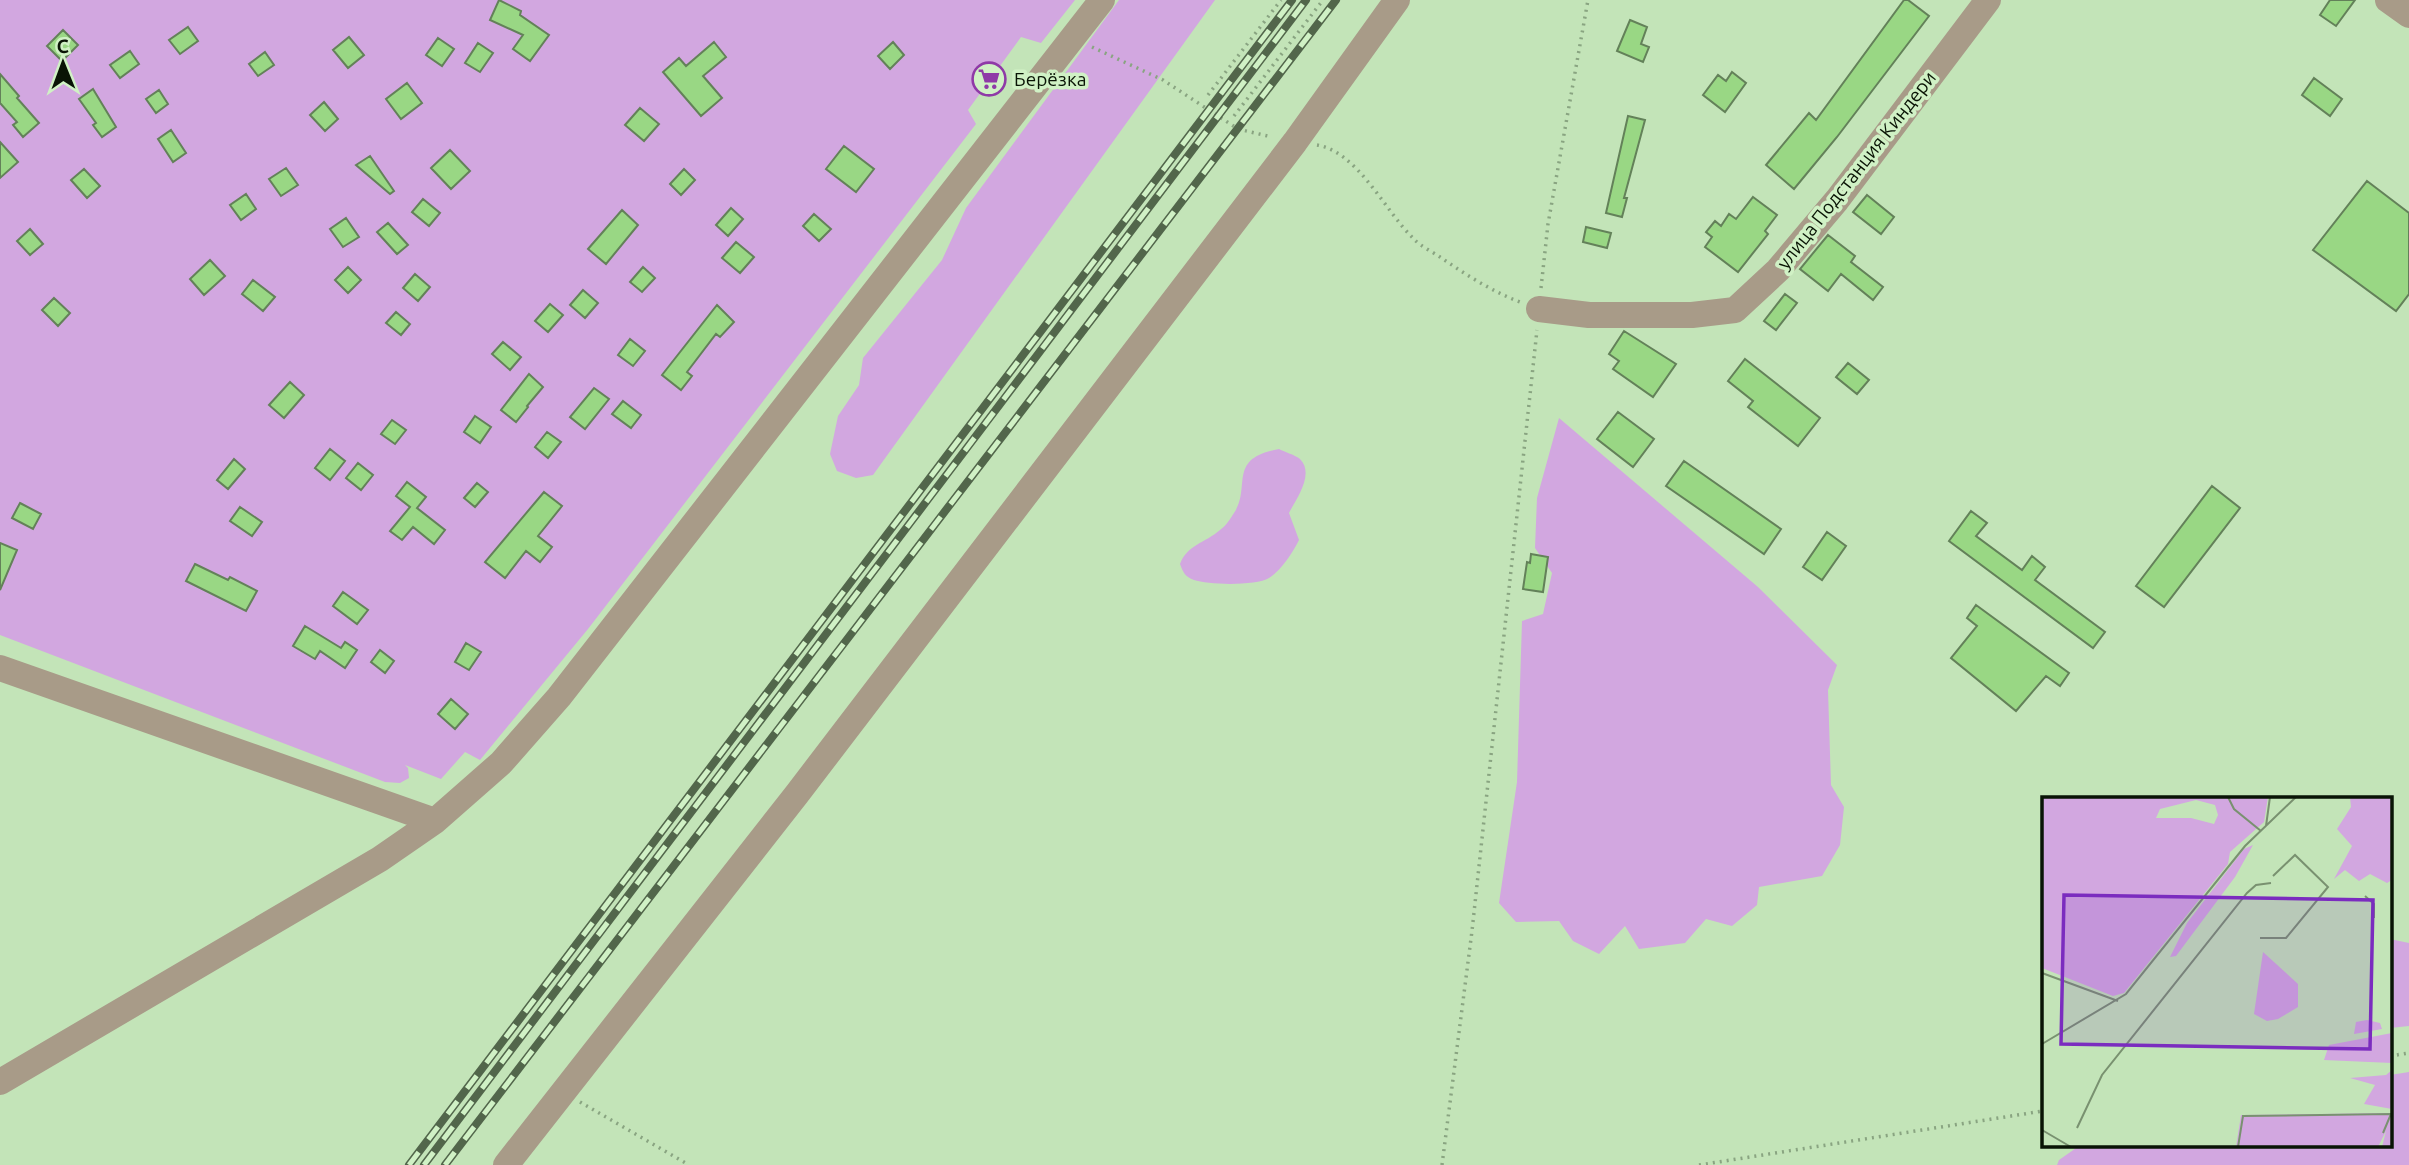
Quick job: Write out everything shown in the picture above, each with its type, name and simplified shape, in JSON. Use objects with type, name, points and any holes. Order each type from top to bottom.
[{"type":"street","points":[[0,1082],[380,859],[435,821],[501,762],[559,697],[1102,0]]},
{"type":"street","points":[[506,1165],[797,794],[1295,142],[1397,0]]},
{"type":"street","name":"улица Подстанция Киндери","points":[[1539,309],[1590,315],[1692,316],[1735,310],[1778,270],[1837,200],[1988,0]]},
{"type":"street","points":[[2388,0],[2409,15]]},
{"type":"street","points":[[0,668],[435,821]]},
{"type":"path","points":[[1208,95],[1281,0]]},
{"type":"path","points":[[1234,116],[1323,0]]},
{"type":"path","points":[[1441,1165],[1472,931],[1548,224],[1588,0]]},
{"type":"path","points":[[1072,38],[1163,80],[1238,129],[1326,147],[1353,165],[1414,239],[1495,291],[1539,309]]},
{"type":"path","points":[[564,1092],[669,1156],[689,1165]]},
{"type":"path","points":[[1699,1165],[2042,1111]]},
{"type":"shaded area","points":[[0,0],[1075,0],[1041,43],[1021,37],[968,110],[976,124],[588,629],[480,760],[465,752],[441,779],[405,765],[409,778],[400,783],[385,782],[0,635]]},
{"type":"shaded area","points":[[1119,0],[1215,0],[873,475],[856,478],[837,471],[830,454],[838,416],[859,385],[863,358],[942,260],[966,208]]},
{"type":"shaded area","points":[[1559,418],[1758,587],[1837,665],[1828,690],[1831,785],[1844,807],[1840,845],[1822,876],[1759,887],[1757,905],[1732,926],[1706,919],[1685,943],[1639,949],[1625,926],[1599,954],[1573,941],[1559,921],[1516,922],[1499,903],[1517,782],[1522,621],[1543,614],[1552,573],[1535,548],[1537,498]]},
{"type":"shaded area","points":[[1279,449],[1300,459],[1306,472],[1303,486],[1289,513],[1299,540],[1286,561],[1278,571],[1263,581],[1210,583],[1188,577],[1180,564],[1183,558],[1192,548],[1222,528],[1234,513],[1239,503],[1246,466],[1263,453]]},
{"type":"shaded area","points":[[2392,939],[2409,943],[2409,1026],[2392,1028]]},
{"type":"shaded area","points":[[2409,1072],[2409,1165],[2057,1165],[2059,1160],[2076,1148],[2392,1148],[2392,1075]]},
{"type":"building","points":[[499,0],[521,11],[520,15],[549,35],[530,61],[513,49],[523,35],[490,20]]},
{"type":"building","points":[[1904,0],[1908,0],[1929,16],[1794,189],[1766,165],[1809,113],[1816,120]]},
{"type":"building","points":[[2330,0],[2355,0],[2336,26],[2320,15]]},
{"type":"building","points":[[1630,20],[1647,27],[1641,44],[1649,47],[1643,62],[1617,51]]},
{"type":"building","points":[[188,27],[198,41],[180,54],[169,40]]},
{"type":"building","points":[[63,30],[78,45],[62,61],[47,46]]},
{"type":"building","points":[[349,37],[364,55],[348,68],[333,50]]},
{"type":"building","points":[[438,38],[454,49],[442,66],[426,55]]},
{"type":"building","points":[[714,42],[726,57],[703,76],[722,98],[701,116],[663,72],[679,58],[686,66]]},
{"type":"building","points":[[893,42],[904,55],[890,69],[878,56]]},
{"type":"building","points":[[478,43],[493,53],[480,72],[465,63]]},
{"type":"building","points":[[130,51],[139,64],[120,78],[110,65]]},
{"type":"building","points":[[265,52],[274,65],[258,76],[249,64]]},
{"type":"building","points":[[1732,72],[1746,83],[1725,112],[1703,95],[1718,75],[1726,81]]},
{"type":"building","points":[[0,74],[39,123],[23,137],[13,125],[17,122],[0,103]]},
{"type":"building","points":[[2314,78],[2342,99],[2330,116],[2302,95]]},
{"type":"building","points":[[407,83],[422,103],[401,119],[386,99]]},
{"type":"building","points":[[93,89],[116,127],[102,137],[93,125],[96,123],[79,99]]},
{"type":"building","points":[[159,90],[168,104],[156,113],[146,99]]},
{"type":"building","points":[[324,102],[338,119],[325,131],[310,115]]},
{"type":"building","points":[[640,108],[659,124],[644,141],[625,125]]},
{"type":"building","points":[[1628,116],[1645,120],[1624,198],[1627,198],[1622,217],[1606,213]]},
{"type":"building","points":[[171,130],[186,153],[173,162],[158,139]]},
{"type":"building","points":[[0,142],[18,162],[0,178]]},
{"type":"building","points":[[844,146],[874,169],[856,192],[826,169]]},
{"type":"building","points":[[450,150],[470,171],[451,189],[431,168]]},
{"type":"building","points":[[370,156],[394,191],[390,194],[356,165]]},
{"type":"building","points":[[286,168],[298,185],[281,196],[269,179]]},
{"type":"building","points":[[84,169],[100,186],[87,198],[71,180]]},
{"type":"building","points":[[684,169],[695,180],[681,195],[670,184]]},
{"type":"building","points":[[2367,181],[2409,213],[2409,294],[2396,311],[2313,250]]},
{"type":"building","points":[[246,194],[256,209],[241,220],[230,205]]},
{"type":"building","points":[[1867,195],[1894,217],[1881,234],[1853,212]]},
{"type":"building","points":[[1753,197],[1777,215],[1765,231],[1768,234],[1738,272],[1705,247],[1712,237],[1706,232],[1715,221],[1721,226],[1729,214],[1736,219]]},
{"type":"building","points":[[423,199],[440,213],[429,226],[412,212]]},
{"type":"building","points":[[731,208],[743,219],[728,236],[716,225]]},
{"type":"building","points":[[622,210],[638,225],[606,264],[588,249]]},
{"type":"building","points":[[814,214],[831,229],[819,241],[803,226]]},
{"type":"building","points":[[346,218],[359,237],[343,247],[330,229]]},
{"type":"building","points":[[388,223],[408,245],[397,254],[377,232]]},
{"type":"building","points":[[1586,227],[1611,233],[1607,248],[1583,242]]},
{"type":"building","points":[[30,229],[43,244],[30,255],[17,241]]},
{"type":"building","points":[[1828,235],[1855,256],[1851,262],[1883,287],[1873,300],[1841,274],[1828,291],[1800,269]]},
{"type":"building","points":[[736,242],[754,257],[740,273],[722,258]]},
{"type":"building","points":[[210,260],[225,276],[204,295],[190,279]]},
{"type":"building","points":[[348,267],[361,280],[348,293],[335,280]]},
{"type":"building","points":[[643,267],[655,278],[642,292],[630,282]]},
{"type":"building","points":[[415,274],[430,287],[418,301],[403,288]]},
{"type":"building","points":[[253,280],[275,297],[263,311],[242,294]]},
{"type":"building","points":[[583,290],[598,303],[585,318],[570,305]]},
{"type":"building","points":[[1785,294],[1797,303],[1776,330],[1764,321]]},
{"type":"building","points":[[54,298],[70,313],[58,326],[42,310]]},
{"type":"building","points":[[550,304],[563,315],[548,332],[535,321]]},
{"type":"building","points":[[717,305],[734,322],[720,337],[716,334],[687,372],[692,376],[681,390],[662,375]]},
{"type":"building","points":[[396,312],[410,324],[401,335],[386,323]]},
{"type":"building","points":[[1624,331],[1676,364],[1653,397],[1613,369],[1619,361],[1609,354]]},
{"type":"building","points":[[630,339],[645,351],[633,366],[618,355]]},
{"type":"building","points":[[503,342],[521,357],[510,370],[492,354]]},
{"type":"building","points":[[1745,359],[1820,418],[1798,446],[1748,407],[1753,401],[1728,381]]},
{"type":"building","points":[[1848,363],[1869,380],[1857,394],[1836,377]]},
{"type":"building","points":[[529,374],[543,387],[516,422],[501,410]]},
{"type":"building","points":[[290,382],[304,395],[284,418],[269,405]]},
{"type":"building","points":[[594,388],[609,399],[585,429],[570,417]]},
{"type":"building","points":[[623,401],[641,415],[631,428],[612,414]]},
{"type":"building","points":[[1618,412],[1654,439],[1633,467],[1597,439]]},
{"type":"building","points":[[475,416],[491,427],[480,443],[464,432]]},
{"type":"building","points":[[392,420],[406,430],[395,444],[381,434]]},
{"type":"building","points":[[547,432],[561,442],[548,458],[535,447]]},
{"type":"building","points":[[330,449],[345,461],[330,480],[315,468]]},
{"type":"building","points":[[234,459],[245,469],[228,489],[217,480]]},
{"type":"building","points":[[1684,461],[1781,529],[1764,554],[1666,486]]},
{"type":"building","points":[[358,463],[373,475],[361,490],[346,478]]},
{"type":"building","points":[[407,482],[426,497],[417,508],[445,530],[434,544],[413,527],[402,540],[390,531],[410,507],[396,496]]},
{"type":"building","points":[[477,483],[488,492],[475,507],[464,498]]},
{"type":"building","points":[[2212,486],[2240,508],[2164,607],[2136,586]]},
{"type":"building","points":[[544,492],[562,506],[538,536],[552,547],[540,562],[526,551],[505,578],[485,562]]},
{"type":"building","points":[[20,503],[41,514],[33,529],[12,518]]},
{"type":"building","points":[[240,507],[262,522],[252,536],[230,521]]},
{"type":"building","points":[[1971,511],[1987,523],[1976,536],[2022,570],[2032,556],[2045,567],[2035,580],[2105,632],[2093,648],[1949,541]]},
{"type":"building","points":[[1827,532],[1846,546],[1822,580],[1803,567]]},
{"type":"building","points":[[0,543],[17,550],[0,590]]},
{"type":"building","points":[[1531,554],[1548,557],[1543,592],[1523,589],[1527,562],[1530,563]]},
{"type":"building","points":[[195,564],[257,591],[246,611],[186,581]]},
{"type":"building","points":[[343,592],[368,610],[357,624],[333,606]]},
{"type":"building","points":[[1976,605],[2069,673],[2060,686],[2046,676],[2016,711],[1951,658],[1977,626],[1967,618]]},
{"type":"building","points":[[305,626],[341,648],[345,642],[357,650],[345,668],[320,651],[315,659],[293,646]]},
{"type":"building","points":[[466,643],[481,652],[469,670],[455,662]]},
{"type":"building","points":[[380,650],[394,661],[385,673],[371,662]]},
{"type":"building","points":[[451,699],[468,714],[455,729],[438,714]]},
{"type":"railway","points":[[409,1165],[1292,0]]},
{"type":"railway","points":[[424,1165],[1306,0]]},
{"type":"railway","points":[[445,1165],[1336,0]]},
{"type":"place","name":"Берёзка","points":[[989,79]]}]
